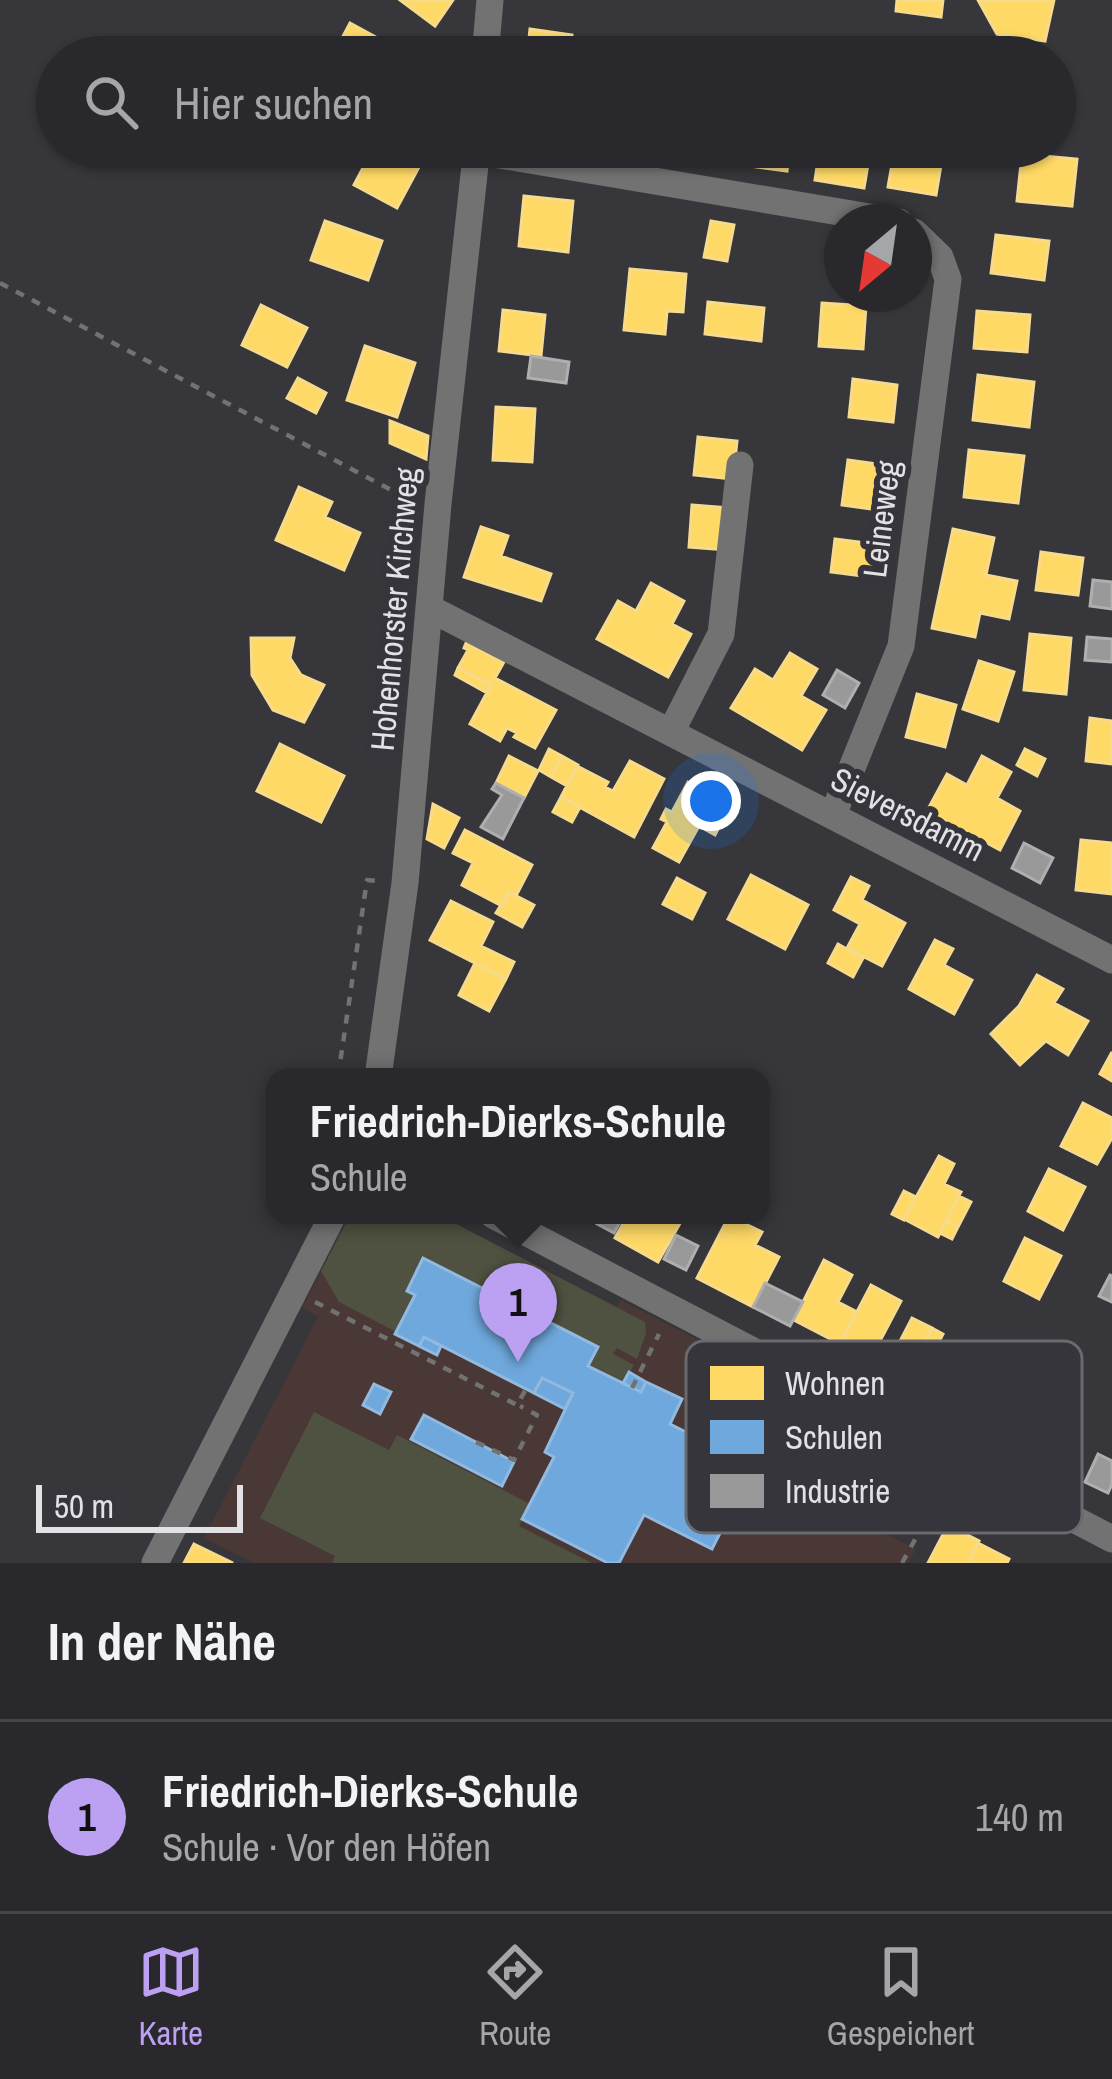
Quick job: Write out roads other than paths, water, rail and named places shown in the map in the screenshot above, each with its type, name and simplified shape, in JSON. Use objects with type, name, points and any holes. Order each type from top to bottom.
[{"type":"street","points":[[487,36],[490,0]]},
{"type":"street","name":"Hohenhorster Kirchweg","points":[[379,1068],[405,884],[474,168]]},
{"type":"street","points":[[586,168],[824,209]]},
{"type":"street","name":"Leineweg","points":[[833,815],[901,646],[948,279],[932,249]]},
{"type":"street","points":[[671,732],[721,634],[740,465]]},
{"type":"street","name":"Sieversdamm","points":[[431,608],[1112,960]]},
{"type":"street","points":[[155,1563],[328,1224]]},
{"type":"street","points":[[510,1224],[736,1341]]},
{"type":"street","points":[[1082,1523],[1112,1539]]},
{"type":"place","name":"Friedrich-Dierks-Schule","points":[[518,1362]]}]
